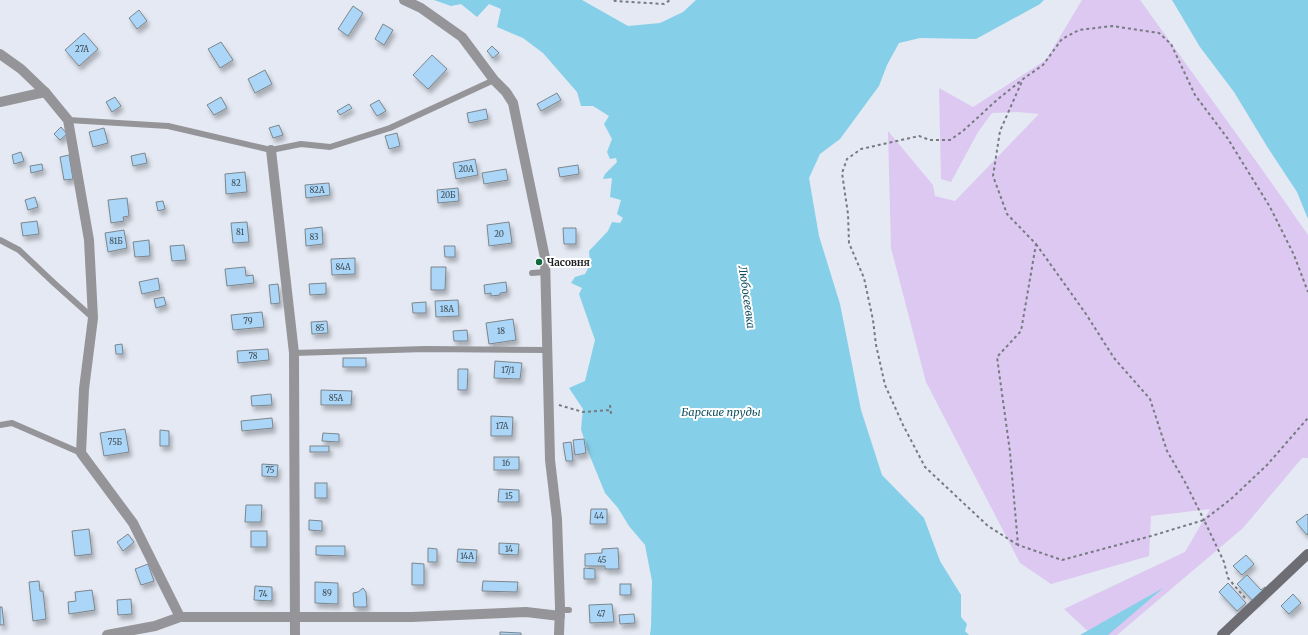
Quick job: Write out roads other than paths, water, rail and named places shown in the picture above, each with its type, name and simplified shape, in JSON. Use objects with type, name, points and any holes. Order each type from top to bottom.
[{"type":"street","points":[[404,0],[421,8],[462,37],[513,103],[545,258],[546,350],[550,460],[557,519],[563,612],[559,635]]},
{"type":"street","points":[[0,54],[22,69],[45,92],[68,120],[89,240],[93,318],[84,389],[81,452],[133,523],[180,617]]},
{"type":"street","points":[[0,102],[45,92]]},
{"type":"street","points":[[271,150],[294,353],[294,635]]},
{"type":"street","points":[[1222,635],[1308,554]]},
{"type":"street","points":[[107,635],[155,626],[180,617],[412,618],[526,612],[563,612]]},
{"type":"lane","points":[[68,120],[168,126],[271,150],[301,144],[330,147],[382,130],[494,80]]},
{"type":"lane","points":[[0,240],[19,250],[93,318]]},
{"type":"lane","points":[[532,272],[545,272]]},
{"type":"lane","points":[[294,353],[425,349],[546,350]]},
{"type":"lane","points":[[0,425],[12,423],[81,452]]},
{"type":"water","name":"Барские пруды","points":[[434,0],[582,0],[628,26],[660,23],[683,12],[696,0],[1044,0],[1040,4],[976,39],[920,38],[899,43],[887,65],[879,86],[840,139],[820,154],[809,178],[819,236],[840,304],[861,410],[882,475],[924,518],[940,561],[961,595],[961,617],[967,624],[965,631],[969,635],[650,635],[652,581],[645,545],[605,493],[587,449],[581,429],[583,409],[569,388],[585,381],[595,340],[579,294],[582,288],[571,283],[575,277],[585,274],[590,265],[589,251],[608,231],[612,222],[620,223],[623,218],[617,214],[621,200],[610,197],[612,178],[603,179],[605,174],[617,162],[616,158],[610,159],[607,152],[612,139],[604,124],[609,116],[593,106],[581,106],[577,92],[543,53],[523,38],[497,27],[501,9],[489,4],[477,17],[461,4],[451,6]]},
{"type":"water","points":[[1172,0],[1308,0],[1308,219],[1297,192],[1234,92],[1200,47]]},
{"type":"water","points":[[1163,588],[1108,635],[1080,635]]},
{"type":"place","name":"Часовня","points":[[539,262]]},
{"type":"water label","name":"Любосеевка","points":[[747,297]]}]
